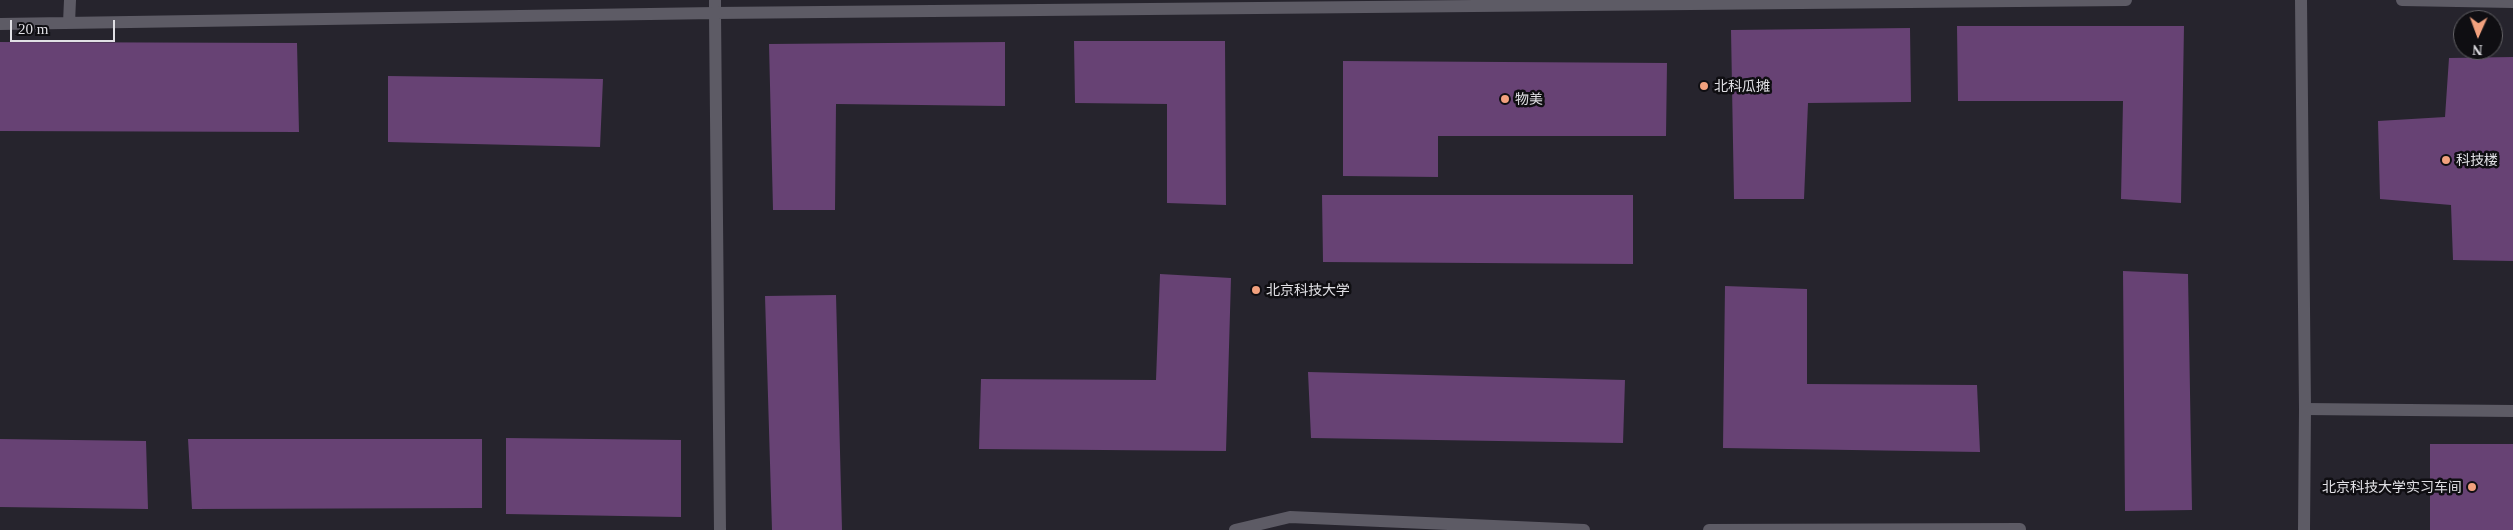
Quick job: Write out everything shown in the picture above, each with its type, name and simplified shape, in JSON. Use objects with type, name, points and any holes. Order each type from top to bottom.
[{"type":"street","points":[[70,0],[70,23]]},
{"type":"street","points":[[0,24],[715,6],[2126,0]]},
{"type":"street","points":[[2301,0],[2306,409],[2304,530]]},
{"type":"street","points":[[2402,0],[2513,2]]},
{"type":"street","points":[[715,6],[720,530]]},
{"type":"street","points":[[2306,409],[2513,411]]},
{"type":"street","points":[[1235,530],[1290,518],[1584,530]]},
{"type":"street","points":[[1709,530],[2020,529]]},
{"type":"building","points":[[1957,26],[2184,26],[2181,203],[2121,199],[2123,101],[1958,101]]},
{"type":"building","points":[[1910,28],[1911,102],[1808,103],[1804,199],[1734,199],[1731,30]]},
{"type":"building","points":[[1074,41],[1225,41],[1226,205],[1167,203],[1167,104],[1075,103]]},
{"type":"building","points":[[0,42],[297,43],[299,132],[0,131]]},
{"type":"building","points":[[1005,42],[1005,106],[836,104],[835,210],[773,210],[769,44]]},
{"type":"building","name":"科技楼","points":[[2503,57],[2513,57],[2513,261],[2453,260],[2451,205],[2380,199],[2378,121],[2445,117],[2449,58],[2453,58],[2453,60],[2503,60]]},
{"type":"building","name":"物美","points":[[1343,61],[1667,63],[1666,136],[1438,136],[1438,177],[1343,176]]},
{"type":"building","points":[[388,76],[603,79],[600,147],[388,142]]},
{"type":"building","points":[[1322,195],[1633,195],[1633,264],[1323,262]]},
{"type":"building","points":[[2123,271],[2188,274],[2192,510],[2125,511]]},
{"type":"building","points":[[1160,274],[1231,278],[1226,451],[979,449],[981,379],[1156,380]]},
{"type":"building","points":[[1725,286],[1807,289],[1807,384],[1977,385],[1980,452],[1723,448]]},
{"type":"building","points":[[836,295],[842,530],[772,530],[765,296]]},
{"type":"building","points":[[1308,372],[1625,380],[1623,443],[1311,438]]},
{"type":"building","points":[[506,438],[681,440],[681,517],[506,514]]},
{"type":"building","points":[[0,439],[146,441],[148,509],[0,507]]},
{"type":"building","points":[[188,439],[482,439],[482,508],[192,509]]},
{"type":"building","name":"北京科技大学实习车间","points":[[2430,444],[2513,444],[2513,530],[2430,530]]},
{"type":"place","name":"北科瓜摊","points":[[1704,86]]},
{"type":"place","name":"物美","points":[[1505,99]]},
{"type":"place","name":"科技楼","points":[[2446,160]]},
{"type":"place","name":"北京科技大学","points":[[1256,290]]},
{"type":"place","name":"北京科技大学实习车间","points":[[2472,487]]}]
